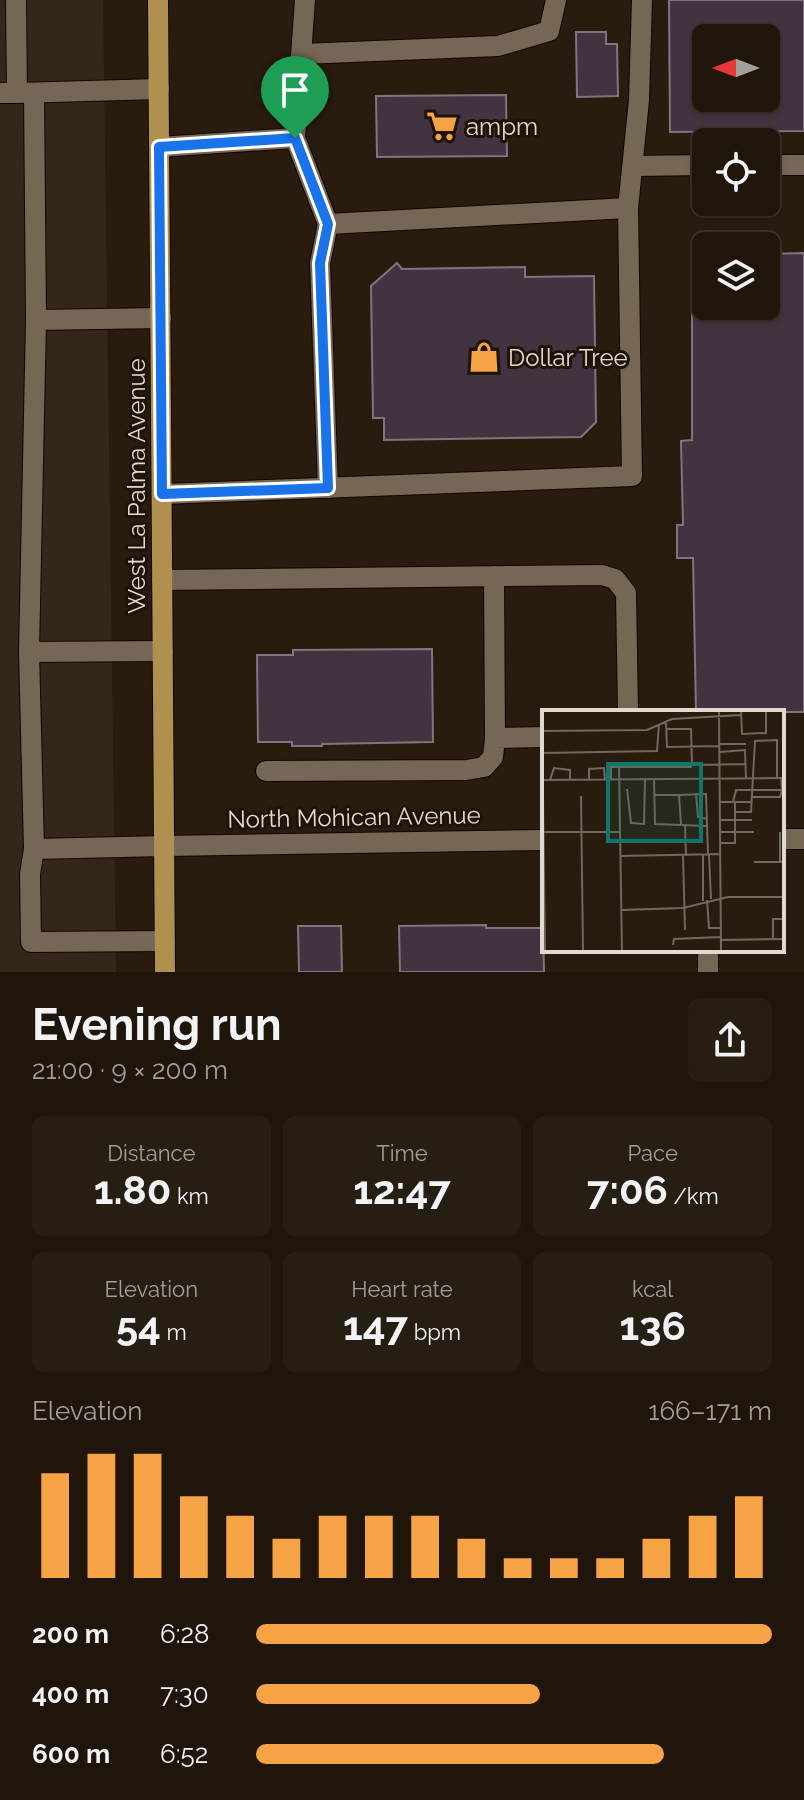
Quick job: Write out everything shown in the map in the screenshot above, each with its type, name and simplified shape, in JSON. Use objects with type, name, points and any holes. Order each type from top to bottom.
[{"type":"main road","name":"West La Palma Avenue","points":[[158,0],[165,972]]},
{"type":"street","points":[[16,0],[17,93],[36,320],[29,652],[34,849],[30,874],[31,942],[165,941]]},
{"type":"street","points":[[305,0],[295,138],[328,224],[320,263],[328,488]]},
{"type":"street","points":[[302,54],[498,46],[549,31],[556,0]]},
{"type":"street","points":[[162,494],[632,476],[628,208],[639,100],[642,0]]},
{"type":"street","points":[[17,93],[159,89]]},
{"type":"street","points":[[159,147],[295,138]]},
{"type":"street","points":[[633,166],[692,165]]},
{"type":"street","points":[[780,165],[804,165]]},
{"type":"street","points":[[328,224],[628,208]]},
{"type":"street","points":[[36,320],[161,318]]},
{"type":"street","points":[[162,580],[602,575],[615,579],[626,593],[628,710]]},
{"type":"street","points":[[266,771],[466,770],[484,767],[493,757],[495,738],[494,576]]},
{"type":"street","points":[[29,652],[163,651]]},
{"type":"street","points":[[495,738],[542,737]]},
{"type":"street","name":"North Mohican Avenue","points":[[34,849],[542,840]]},
{"type":"shaded area","points":[[0,0],[103,0],[116,972],[0,972]]},
{"type":"building","points":[[669,0],[804,0],[804,131],[692,128],[692,132],[670,132]]},
{"type":"building","points":[[576,32],[606,32],[606,44],[617,44],[618,96],[577,97]]},
{"type":"building","name":"ampm","points":[[506,95],[507,156],[377,157],[376,96]]},
{"type":"building","points":[[804,253],[804,712],[696,710],[693,558],[677,558],[677,525],[683,525],[681,441],[692,440],[692,320],[780,320],[780,254]]},
{"type":"building","name":"Dollar Tree","points":[[397,263],[402,269],[525,267],[525,277],[594,276],[596,422],[581,437],[384,440],[384,418],[373,418],[371,286]]},
{"type":"building","points":[[432,649],[433,742],[292,746],[292,742],[258,742],[257,655],[293,655],[293,650]]},
{"type":"building","points":[[298,926],[341,926],[342,972],[299,972]]},
{"type":"building","points":[[399,926],[542,928],[544,972],[400,972]]},
{"type":"place","name":"ampm","points":[[442,126]]},
{"type":"place","name":"Dollar Tree","points":[[484,357]]},
{"type":"route","points":[[295,138],[328,224],[320,263],[328,488],[162,494],[159,147],[295,138]]}]
